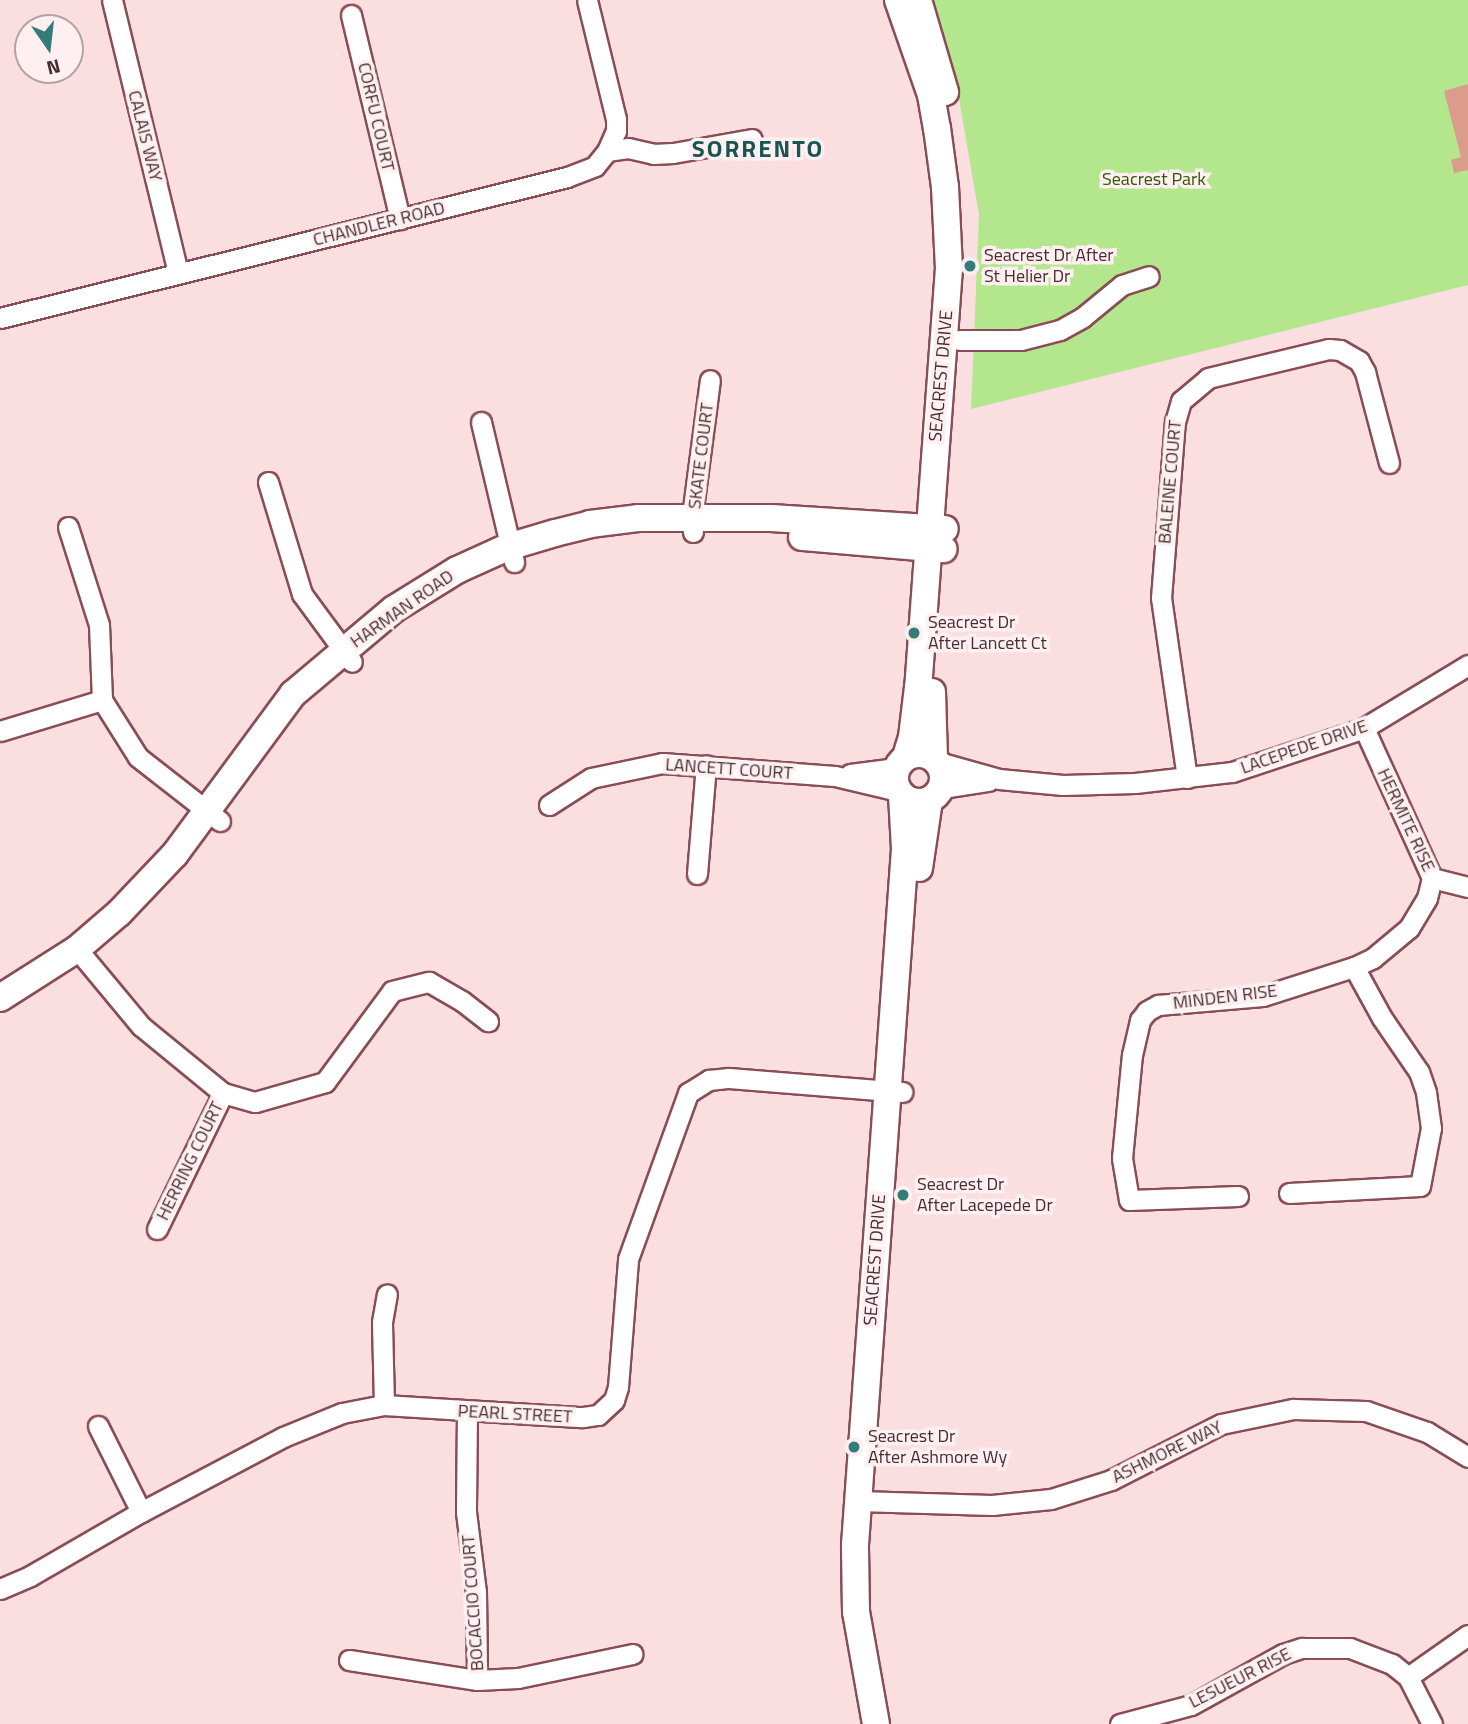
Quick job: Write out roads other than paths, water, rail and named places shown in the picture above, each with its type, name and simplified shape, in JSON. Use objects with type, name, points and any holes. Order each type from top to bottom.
[{"type":"main road","name":"SEACREST DRIVE","points":[[894,1091],[921,841],[936,777],[931,710],[948,221],[942,158],[931,95],[898,0]]},
{"type":"main road","name":"SEACREST DRIVE","points":[[876,1724],[856,1612],[894,1091],[905,849],[901,778],[915,717],[959,340],[963,241],[957,159],[939,67],[918,0]]},
{"type":"main road","name":"HARMAN ROAD","points":[[0,1015],[82,955],[118,913],[213,817],[293,694],[347,656],[423,591],[457,570],[511,555],[590,524],[693,524],[936,538]]},
{"type":"main road","points":[[920,754],[936,777],[915,802],[901,778],[920,754]]},
{"type":"main road","name":"HARMAN ROAD","points":[[0,998],[82,955]]},
{"type":"main road","name":"SEACREST DRIVE","points":[[865,1501],[873,1623],[891,1724]]},
{"type":"street","name":"CALAIS WAY","points":[[112,0],[178,273]]},
{"type":"street","points":[[587,0],[616,119],[616,131],[607,151]]},
{"type":"street","name":"CORFU COURT","points":[[351,15],[400,219]]},
{"type":"street","points":[[607,151],[628,148],[653,153],[673,153],[752,139]]},
{"type":"street","name":"CHANDLER ROAD","points":[[0,318],[567,177],[595,166],[607,151]]},
{"type":"street","points":[[959,340],[1021,341],[1060,330],[1083,317],[1122,285],[1149,276]]},
{"type":"street","name":"BALEINE COURT","points":[[1187,778],[1161,598],[1175,422],[1181,401],[1196,385],[1208,378],[1328,349],[1340,350],[1359,361],[1366,372],[1389,463]]},
{"type":"street","name":"SKATE COURT","points":[[693,524],[710,380]]},
{"type":"street","points":[[481,422],[511,555]]},
{"type":"street","points":[[268,482],[302,594],[347,656]]},
{"type":"street","points":[[68,527],[99,625],[102,700],[138,757],[213,817]]},
{"type":"street","name":"LACEPEDE DRIVE","points":[[936,777],[1063,785],[1187,778],[1267,762],[1364,728],[1468,665]]},
{"type":"street","points":[[0,732],[102,700]]},
{"type":"street","name":"HERMITE RISE","points":[[1364,728],[1433,878],[1468,887]]},
{"type":"street","name":"LANCETT COURT","points":[[549,805],[591,778],[662,763],[835,776],[901,778]]},
{"type":"street","points":[[697,874],[706,765]]},
{"type":"street","name":"MINDEN RISE","points":[[1238,1196],[1129,1200],[1122,1158],[1132,1055],[1140,1020],[1147,1011],[1158,1006],[1263,996],[1354,967],[1373,958],[1409,928],[1427,898],[1433,878]]},
{"type":"street","points":[[82,955],[141,1026],[223,1093],[255,1102],[325,1082],[392,991],[429,982],[462,1001],[488,1021]]},
{"type":"street","points":[[1289,1194],[1420,1186],[1431,1128],[1426,1092],[1419,1072],[1382,1018],[1354,967]]},
{"type":"street","name":"PEARL STREET","points":[[0,1589],[30,1576],[141,1512],[325,1418],[384,1405],[583,1418],[597,1415],[614,1400],[618,1387],[628,1259],[684,1101],[696,1086],[709,1080],[729,1078],[894,1091]]},
{"type":"street","name":"HERRING COURT","points":[[157,1229],[223,1093]]},
{"type":"street","points":[[384,1405],[383,1322],[387,1294]]},
{"type":"street","name":"ASHMORE WAY","points":[[865,1501],[992,1505],[1051,1499],[1111,1480],[1221,1424],[1293,1409],[1366,1411],[1427,1432],[1468,1457]]},
{"type":"street","name":"BOCACCIO COURT","points":[[467,1412],[467,1511],[476,1592],[477,1680],[518,1678],[633,1654]]},
{"type":"street","points":[[98,1426],[141,1512]]},
{"type":"street","points":[[1432,1724],[1408,1677],[1468,1635]]},
{"type":"street","name":"LESUEUR RISE","points":[[1120,1724],[1191,1706],[1283,1654],[1302,1648],[1350,1648],[1392,1664],[1408,1677]]},
{"type":"street","points":[[349,1660],[477,1680]]},
{"type":"place","name":"Seacrest Dr After St Helier Dr","points":[[970,266]]},
{"type":"place","name":"Seacrest Dr After Lancett Ct","points":[[914,633]]},
{"type":"place","name":"Seacrest Dr After Lacepede Dr","points":[[903,1195]]},
{"type":"place","name":"Seacrest Dr After Ashmore Wy","points":[[854,1447]]},
{"type":"district","name":"SORRENTO","points":[[758,149]]},
{"type":"park label","name":"Seacrest Park","points":[[1154,179]]}]
